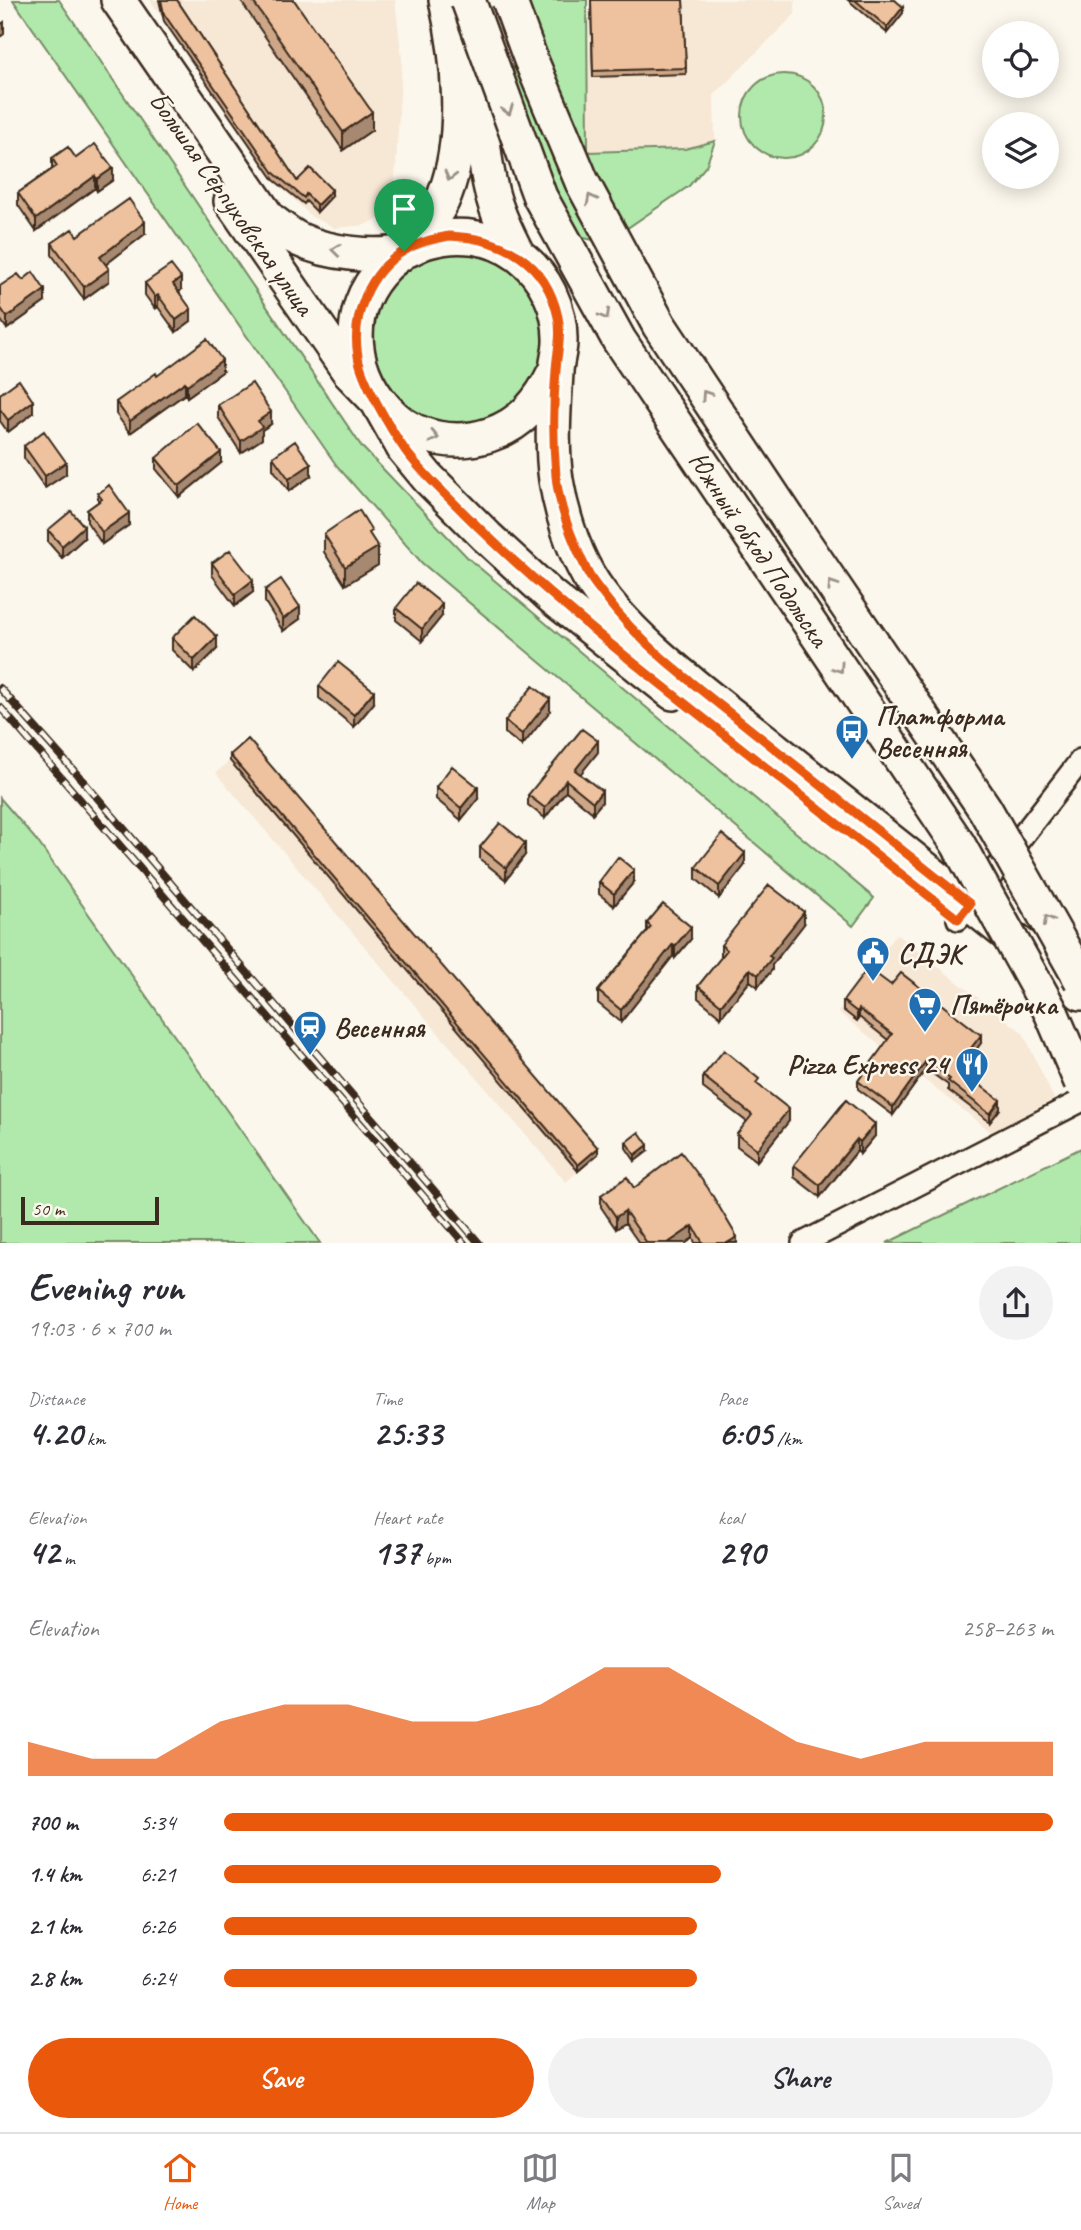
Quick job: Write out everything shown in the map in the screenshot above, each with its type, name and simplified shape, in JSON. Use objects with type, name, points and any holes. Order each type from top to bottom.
[{"type":"main road","name":"Большая Серпуховская улица","points":[[93,0],[349,373],[377,401]]},
{"type":"main road","name":"Большая Серпуховская улица","points":[[118,0],[269,219],[298,239],[325,249],[375,254],[404,251]]},
{"type":"main road","points":[[446,0],[454,35],[459,110],[454,163],[445,195],[427,224],[370,286],[360,308],[356,332],[358,357],[365,380],[404,449],[428,478],[552,597],[964,911],[1081,993]]},
{"type":"main road","name":"Южный обход Подольска","points":[[468,0],[540,197],[618,340],[958,844],[1051,1012],[1081,1082]]},
{"type":"main road","points":[[474,0],[484,151],[491,189],[501,220],[518,255]]},
{"type":"main road","name":"Южный обход Подольска","points":[[509,0],[531,61],[582,182],[659,325],[985,809],[1081,980]]},
{"type":"main road","points":[[404,251],[426,241],[461,236],[497,243],[518,255],[537,272],[551,294],[558,318],[560,344],[556,369],[556,478],[566,523],[589,575],[625,623],[691,682],[964,911],[1081,1018]]},
{"type":"main road","points":[[377,401],[397,421],[421,434],[449,440],[476,439],[503,430],[526,415],[544,394],[556,369]]},
{"type":"street","points":[[964,911],[1081,760]]},
{"type":"street","points":[[803,1243],[1081,1101]]},
{"type":"shaded area","points":[[150,0],[395,0],[402,60],[393,213],[364,225],[335,228],[312,217],[274,180]]},
{"type":"shaded area","points":[[590,0],[795,0],[795,14],[714,95],[715,141],[685,149],[588,152]]},
{"type":"shaded area","points":[[248,745],[598,1154],[566,1182],[216,773]]},
{"type":"shaded area","points":[[896,934],[1023,1033],[1054,1099],[991,1132],[838,1012]]},
{"type":"green space","points":[[13,0],[59,0],[362,447],[469,559],[874,898],[853,926],[422,563],[337,466]]},
{"type":"green space","points":[[513,0],[587,0],[588,152],[685,149],[715,141],[706,166],[689,186],[620,233],[598,241],[574,236],[514,167]]},
{"type":"green space","points":[[784,74],[800,77],[814,86],[823,100],[826,116],[823,132],[814,146],[800,155],[784,158],[768,155],[754,146],[745,132],[742,116],[745,100],[754,86],[768,77]]},
{"type":"green space","points":[[458,251],[491,257],[520,276],[539,305],[545,338],[539,371],[520,400],[491,419],[458,425],[425,419],[396,400],[377,371],[371,338],[377,305],[396,276],[425,257]]},
{"type":"green space","points":[[0,798],[38,842],[320,1243],[0,1243]]},
{"type":"green space","points":[[1081,1148],[1081,1243],[887,1243]]},
{"type":"building","points":[[161,0],[177,0],[297,181],[310,168],[332,190],[317,205],[306,194],[304,198],[274,173],[164,14]]},
{"type":"building","points":[[252,0],[294,0],[372,112],[343,132]]},
{"type":"building","points":[[591,0],[683,0],[686,68],[593,71]]},
{"type":"building","points":[[855,0],[895,0],[903,7],[887,27]]},
{"type":"building","points":[[95,144],[113,168],[97,179],[95,176],[36,219],[18,193],[57,166],[52,158],[68,147],[76,158]]},
{"type":"building","points":[[129,199],[145,222],[100,257],[109,269],[84,287],[52,243],[72,229],[77,236]]},
{"type":"building","points":[[171,265],[181,278],[173,284],[191,309],[176,320],[158,295],[155,297],[145,283]]},
{"type":"building","points":[[33,272],[45,290],[7,317],[0,307],[0,286],[18,274],[23,280]]},
{"type":"building","points":[[207,339],[222,360],[187,385],[185,382],[130,421],[116,402]]},
{"type":"building","points":[[19,380],[33,401],[8,420],[0,409],[0,394]]},
{"type":"building","points":[[252,383],[271,412],[258,421],[262,427],[241,441],[218,405]]},
{"type":"building","points":[[197,423],[221,452],[179,486],[156,458]]},
{"type":"building","points":[[44,431],[66,462],[45,476],[24,446]]},
{"type":"building","points":[[295,441],[311,464],[289,479],[273,457]]},
{"type":"building","points":[[109,485],[129,513],[102,532],[87,510],[102,499],[98,494]]},
{"type":"building","points":[[359,510],[378,547],[345,567],[324,534]]},
{"type":"building","points":[[71,511],[84,526],[62,546],[48,530]]},
{"type":"building","points":[[230,550],[253,580],[235,594],[212,563]]},
{"type":"building","points":[[281,579],[300,607],[283,619],[265,590]]},
{"type":"building","points":[[416,583],[442,604],[422,629],[396,608]]},
{"type":"building","points":[[195,615],[217,637],[194,660],[172,638]]},
{"type":"building","points":[[338,662],[374,691],[354,715],[319,686]]},
{"type":"building","points":[[533,686],[550,699],[522,734],[505,721]]},
{"type":"building","points":[[582,729],[598,741],[575,770],[602,791],[593,802],[566,780],[545,808],[528,795]]},
{"type":"building","points":[[248,739],[598,1148],[578,1165],[230,755]]},
{"type":"building","points":[[452,766],[478,787],[461,808],[436,787]]},
{"type":"building","points":[[500,823],[525,843],[506,868],[480,847]]},
{"type":"building","points":[[722,834],[745,853],[719,886],[696,867]]},
{"type":"building","points":[[618,857],[634,870],[614,894],[599,882]]},
{"type":"building","points":[[769,885],[804,912],[769,956],[772,958],[758,975],[750,969],[721,1005],[698,986],[727,950],[721,945]]},
{"type":"building","points":[[663,904],[691,927],[675,946],[673,944],[621,1010],[598,991],[651,927],[647,923]]},
{"type":"building","points":[[868,968],[891,985],[901,973],[981,1035],[971,1048],[975,1051],[960,1070],[1000,1100],[990,1114],[926,1061],[893,1107],[858,1081],[892,1034],[859,1009],[857,1012],[843,1001]]},
{"type":"building","points":[[724,1050],[759,1079],[756,1083],[789,1109],[757,1149],[737,1134],[752,1115],[703,1076]]},
{"type":"building","points":[[846,1100],[875,1124],[860,1142],[857,1139],[820,1185],[794,1165]]},
{"type":"building","points":[[639,1132],[648,1145],[635,1155],[626,1142]]},
{"type":"building","points":[[681,1152],[708,1188],[737,1237],[727,1243],[703,1243],[693,1226],[668,1243],[647,1243],[625,1211],[616,1217],[601,1195],[627,1177],[634,1188]]},
{"type":"railway","points":[[0,688],[479,1243]]},
{"type":"railway","points":[[0,707],[464,1243]]},
{"type":"place","name":"Платформа Весенняя","points":[[852,761]]},
{"type":"place","name":"СДЭК","points":[[873,983]]},
{"type":"place","name":"Пятёрочка","points":[[925,1034]]},
{"type":"place","name":"Весенняя","points":[[310,1057]]},
{"type":"place","name":"Pizza Express 24","points":[[972,1094]]},
{"type":"route","points":[[449,236],[474,237],[497,243],[518,255],[537,272],[551,294],[558,318],[560,344],[556,369],[554,432],[556,478],[566,523],[589,575],[625,623],[691,682],[970,904],[958,919],[552,597],[486,537],[428,478],[404,449],[365,380],[358,357],[356,332],[360,308],[370,286],[385,267],[404,251],[426,241],[449,236]]}]
